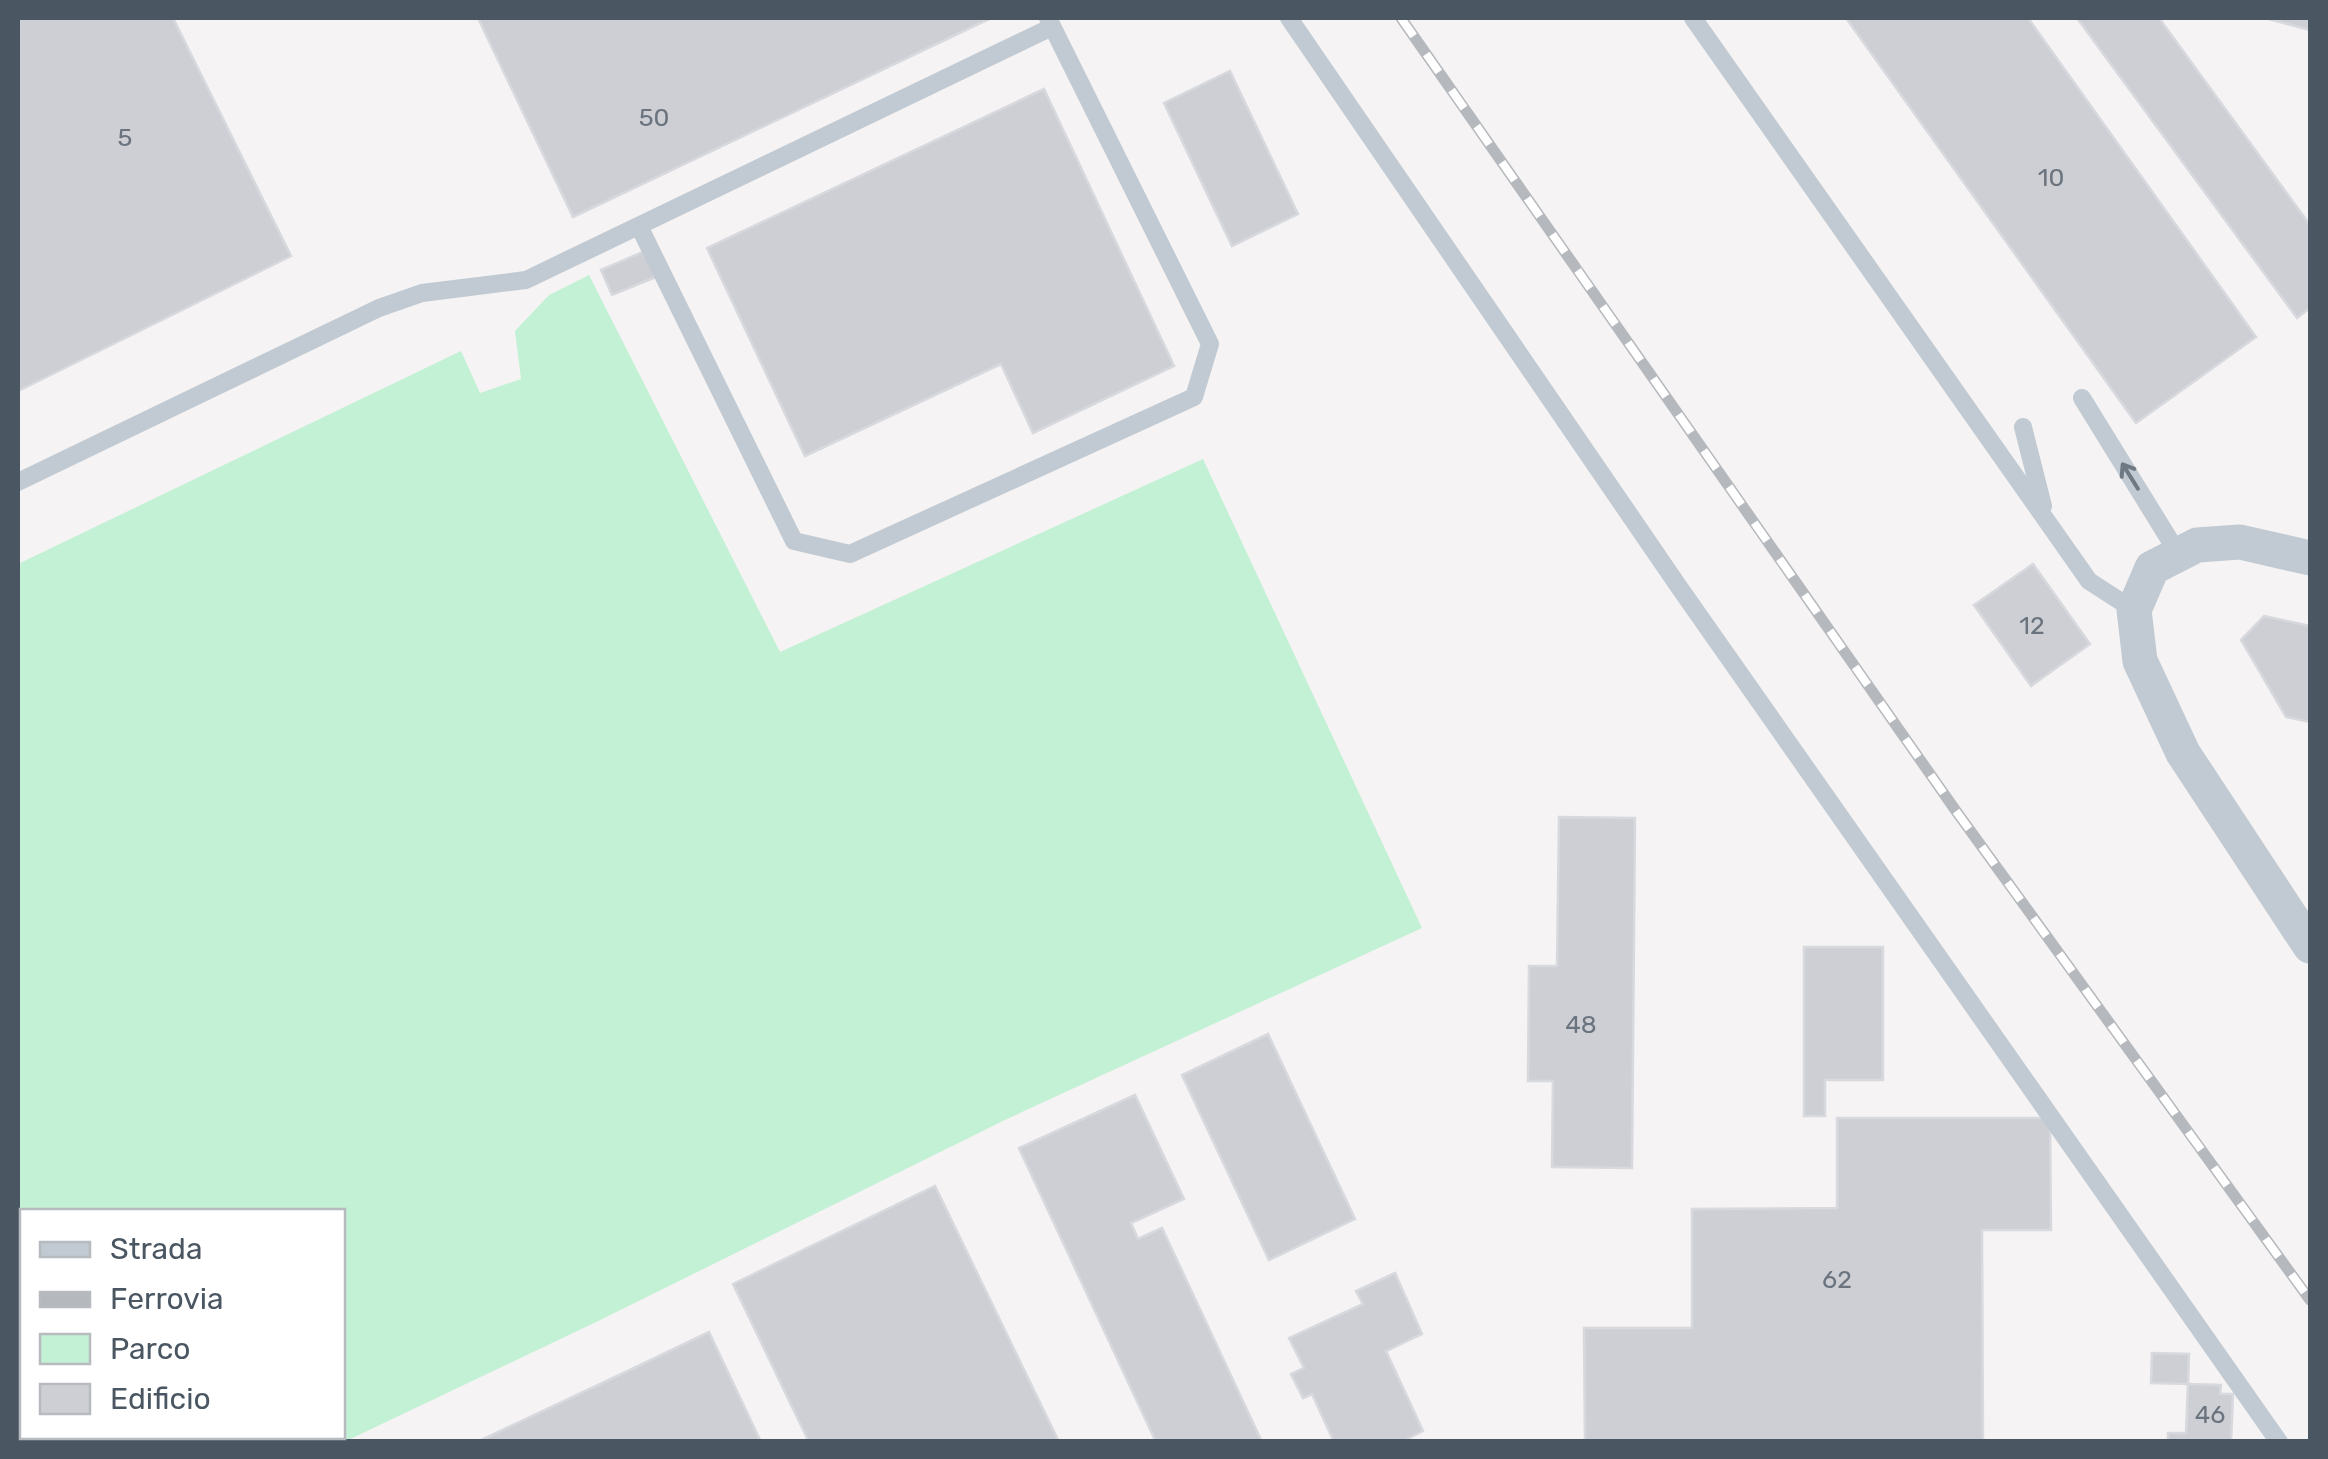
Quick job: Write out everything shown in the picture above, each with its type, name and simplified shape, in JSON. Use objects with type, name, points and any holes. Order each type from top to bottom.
[{"type":"street","points":[[2310,558],[2240,542],[2198,545],[2152,568],[2134,610],[2140,661],[2183,753],[2310,946]]},
{"type":"lane","points":[[1290,18],[1680,586],[2279,1442]]},
{"type":"lane","points":[[1693,18],[2089,581],[2134,610]]},
{"type":"lane","points":[[18,482],[378,308],[422,293],[526,280],[1050,22],[1210,344],[1194,396],[850,554],[794,541],[639,226]]},
{"type":"lane","points":[[2082,398],[2179,554]]},
{"type":"lane","points":[[2023,426],[2046,517]]},
{"type":"green space","points":[[589,275],[780,652],[1203,459],[1422,928],[1007,1119],[346,1441],[18,1441],[18,564],[461,351],[480,393],[521,379],[515,331],[549,295]]},
{"type":"building","points":[[18,18],[173,18],[291,256],[18,391]]},
{"type":"building","points":[[478,18],[991,18],[573,217]]},
{"type":"building","points":[[1846,18],[2028,18],[2256,337],[2136,423]]},
{"type":"building","points":[[2077,18],[2159,18],[2310,225],[2310,308],[2297,318]]},
{"type":"building","points":[[2265,18],[2310,18],[2310,30]]},
{"type":"building","points":[[1230,71],[1298,214],[1232,246],[1164,103]]},
{"type":"building","points":[[1044,89],[1174,366],[1033,433],[1001,364],[805,456],[707,248]]},
{"type":"building","points":[[645,251],[656,277],[612,295],[601,270]]},
{"type":"building","points":[[2033,564],[2090,644],[2031,686],[1974,605]]},
{"type":"building","points":[[2264,616],[2310,626],[2310,722],[2286,717],[2241,640]]},
{"type":"building","points":[[1559,817],[1635,818],[1632,1168],[1552,1167],[1553,1081],[1528,1081],[1529,966],[1557,966]]},
{"type":"building","points":[[1804,947],[1883,947],[1883,1080],[1825,1080],[1825,1116],[1804,1116]]},
{"type":"building","points":[[1268,1034],[1355,1219],[1269,1260],[1182,1075]]},
{"type":"building","points":[[1135,1095],[1184,1199],[1131,1223],[1138,1239],[1162,1228],[1262,1442],[1156,1442],[1019,1148]]},
{"type":"building","points":[[1837,1118],[2050,1118],[2051,1230],[1982,1230],[1983,1442],[1585,1442],[1584,1328],[1692,1328],[1692,1209],[1837,1208]]},
{"type":"building","points":[[935,1186],[1059,1442],[809,1442],[733,1284]]},
{"type":"building","points":[[1395,1273],[1422,1334],[1386,1351],[1423,1431],[1401,1442],[1334,1442],[1312,1394],[1303,1398],[1291,1374],[1304,1368],[1289,1338],[1363,1304],[1356,1291]]},
{"type":"building","points":[[709,1332],[761,1442],[477,1442],[632,1369]]},
{"type":"building","points":[[2152,1353],[2189,1354],[2188,1384],[2151,1383]]},
{"type":"building","points":[[2188,1384],[2221,1385],[2220,1394],[2233,1394],[2231,1442],[2168,1442],[2168,1433],[2186,1433]]},
{"type":"railway","points":[[1401,18],[1956,811],[2310,1300]]}]
